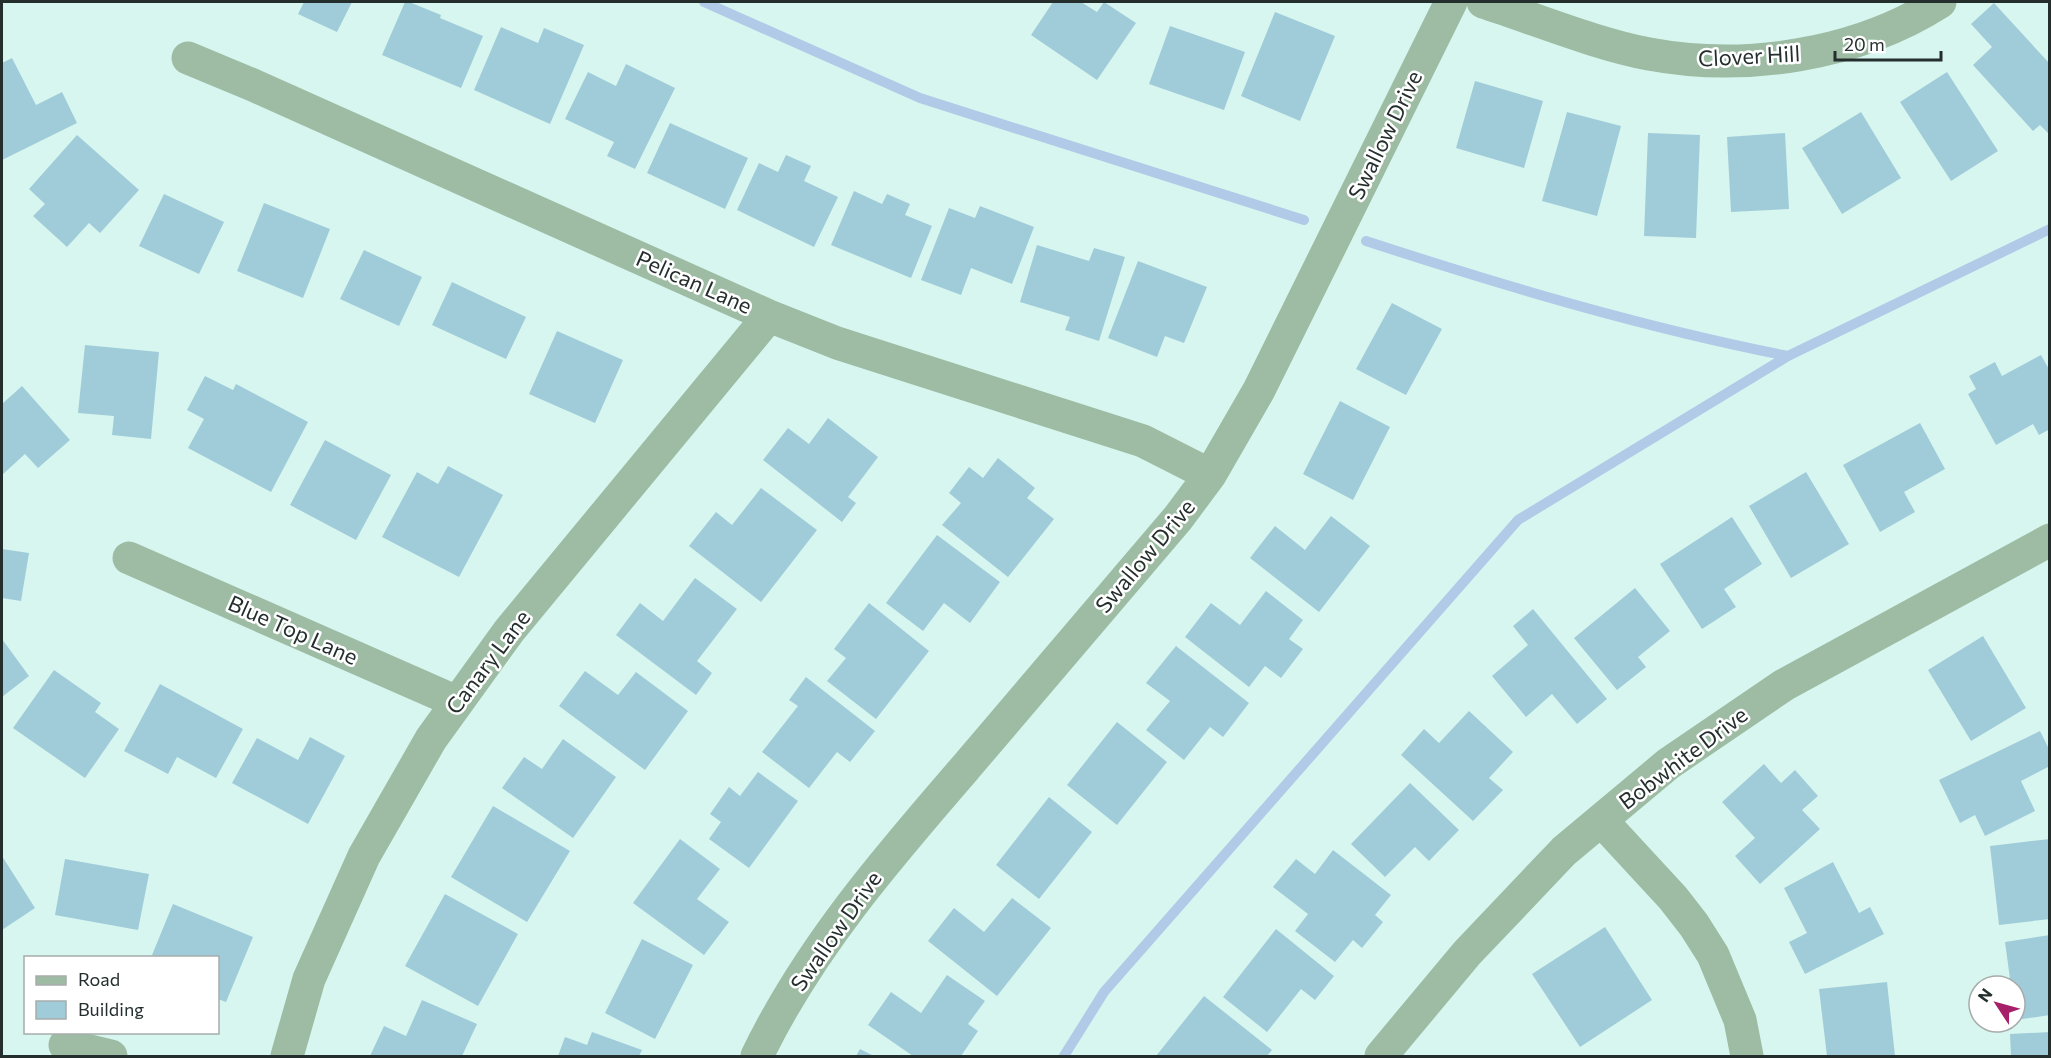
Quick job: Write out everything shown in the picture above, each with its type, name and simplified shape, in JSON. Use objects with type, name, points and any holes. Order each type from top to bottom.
[{"type":"street","name":"Swallow Drive","points":[[757,1056],[824,941],[886,860],[1178,518],[1210,476],[1259,390],[1451,2]]},
{"type":"street","name":"Clover Hill","points":[[1483,2],[1606,43],[1648,54],[1690,60],[1733,61],[1818,52],[1859,40],[1898,24],[1940,2]]},
{"type":"street","name":"Pelican Lane","points":[[188,58],[769,316],[837,343],[1143,441],[1210,476]]},
{"type":"street","name":"Canary Lane","points":[[287,1056],[309,979],[364,856],[431,739],[509,631],[769,316]]},
{"type":"street","name":"Bobwhite Drive","points":[[1381,1056],[1467,953],[1564,851],[1668,764],[1784,685],[2047,546]]},
{"type":"street","name":"Blue Top Lane","points":[[129,558],[457,702]]},
{"type":"street","points":[[1601,820],[1673,898],[1713,955],[1740,1020],[1747,1056]]},
{"type":"street","points":[[65,1045],[111,1056]]},
{"type":"building","points":[[304,2],[352,2],[337,32],[298,14]]},
{"type":"building","points":[[405,2],[441,15],[440,18],[483,36],[461,88],[382,55]]},
{"type":"building","points":[[1053,2],[1081,2],[1097,12],[1104,2],[1136,23],[1097,80],[1031,35]]},
{"type":"building","points":[[1994,3],[2050,64],[2050,135],[2040,125],[2033,131],[1973,65],[1992,47],[1971,24]]},
{"type":"building","points":[[1275,12],[1335,36],[1300,121],[1241,96]]},
{"type":"building","points":[[1170,26],[1245,52],[1224,110],[1149,84]]},
{"type":"building","points":[[501,27],[538,43],[544,28],[584,45],[550,124],[474,90]]},
{"type":"building","points":[[12,58],[36,105],[62,92],[77,123],[2,160],[2,63]]},
{"type":"building","points":[[626,64],[675,88],[635,169],[607,156],[614,142],[565,119],[588,72],[616,86]]},
{"type":"building","points":[[1947,72],[1998,151],[1951,181],[1900,102]]},
{"type":"building","points":[[1475,81],[1543,101],[1524,168],[1456,148]]},
{"type":"building","points":[[1567,112],[1621,126],[1597,216],[1542,201]]},
{"type":"building","points":[[1861,112],[1901,178],[1842,214],[1802,148]]},
{"type":"building","points":[[670,123],[748,158],[725,209],[647,173]]},
{"type":"building","points":[[1648,133],[1700,135],[1696,238],[1644,236]]},
{"type":"building","points":[[1785,133],[1789,209],[1731,212],[1727,137]]},
{"type":"building","points":[[77,135],[139,190],[100,233],[89,223],[67,247],[33,216],[45,204],[29,189]]},
{"type":"building","points":[[786,155],[811,166],[804,181],[838,197],[814,247],[737,210],[759,163],[778,172]]},
{"type":"building","points":[[854,191],[882,204],[887,194],[910,204],[905,215],[932,226],[911,278],[831,245]]},
{"type":"building","points":[[164,194],[224,222],[199,274],[139,246]]},
{"type":"building","points":[[264,203],[330,229],[303,298],[237,271]]},
{"type":"building","points":[[980,206],[1034,227],[1012,284],[971,268],[961,295],[921,280],[949,208],[975,218]]},
{"type":"building","points":[[1037,245],[1089,261],[1094,248],[1125,257],[1099,341],[1065,330],[1070,317],[1020,302]]},
{"type":"building","points":[[364,250],[422,277],[399,326],[340,299]]},
{"type":"building","points":[[1138,261],[1207,287],[1184,343],[1165,336],[1157,357],[1108,338]]},
{"type":"building","points":[[452,282],[526,317],[506,359],[432,325]]},
{"type":"building","points":[[1392,303],[1442,329],[1406,395],[1356,369]]},
{"type":"building","points":[[557,331],[623,360],[595,423],[529,394]]},
{"type":"building","points":[[85,345],[159,352],[151,439],[112,435],[114,416],[78,413]]},
{"type":"building","points":[[2041,355],[2050,371],[2050,429],[2039,435],[2033,424],[1996,445],[1968,394],[1976,389],[1969,376],[1995,362],[2002,376]]},
{"type":"building","points":[[205,376],[233,390],[236,384],[308,422],[271,492],[188,448],[204,419],[187,410]]},
{"type":"building","points":[[22,386],[70,440],[38,468],[25,454],[2,475],[2,404]]},
{"type":"building","points":[[1340,401],[1390,427],[1353,500],[1303,474]]},
{"type":"building","points":[[828,418],[878,457],[848,497],[856,503],[842,522],[763,460],[788,428],[809,444]]},
{"type":"building","points":[[1920,423],[1945,469],[1904,492],[1915,512],[1880,532],[1843,465]]},
{"type":"building","points":[[325,440],[391,475],[356,540],[290,505]]},
{"type":"building","points":[[998,458],[1035,488],[1027,498],[1054,519],[1008,577],[942,525],[961,503],[949,493],[969,467],[983,478]]},
{"type":"building","points":[[448,466],[503,495],[459,577],[382,537],[417,472],[438,484]]},
{"type":"building","points":[[1806,472],[1849,544],[1791,578],[1749,506]]},
{"type":"building","points":[[761,488],[817,530],[761,602],[689,546],[716,512],[732,525]]},
{"type":"building","points":[[1331,516],[1370,546],[1319,612],[1250,558],[1275,526],[1305,550]]},
{"type":"building","points":[[1732,517],[1762,564],[1724,589],[1736,607],[1702,629],[1660,564]]},
{"type":"building","points":[[937,535],[1000,582],[970,623],[944,603],[923,631],[886,603]]},
{"type":"building","points":[[2,549],[29,553],[21,601],[2,598]]},
{"type":"building","points":[[695,578],[737,609],[697,661],[712,673],[696,695],[616,635],[640,603],[663,621]]},
{"type":"building","points":[[1635,588],[1670,631],[1638,657],[1646,667],[1617,690],[1574,638]]},
{"type":"building","points":[[1266,591],[1303,620],[1289,639],[1303,649],[1281,678],[1265,666],[1249,687],[1185,637],[1211,603],[1240,625]]},
{"type":"building","points":[[869,603],[929,651],[876,719],[827,681],[846,658],[834,649]]},
{"type":"building","points":[[1533,609],[1607,699],[1577,724],[1552,694],[1526,717],[1492,676],[1528,645],[1513,626]]},
{"type":"building","points":[[1983,636],[2026,708],[1971,741],[1928,670]]},
{"type":"building","points":[[2,639],[29,676],[2,697]]},
{"type":"building","points":[[1176,646],[1249,703],[1223,737],[1210,727],[1184,760],[1146,730],[1170,701],[1146,683]]},
{"type":"building","points":[[54,670],[101,703],[95,712],[119,729],[85,778],[13,728]]},
{"type":"building","points":[[585,671],[618,695],[636,672],[688,711],[645,770],[559,706]]},
{"type":"building","points":[[806,677],[875,731],[850,762],[837,752],[809,788],[762,752],[798,706],[789,700]]},
{"type":"building","points":[[160,684],[243,729],[216,778],[177,757],[168,774],[124,751]]},
{"type":"building","points":[[1469,711],[1513,752],[1489,778],[1503,790],[1473,821],[1401,755],[1424,729],[1439,743]]},
{"type":"building","points":[[1117,722],[1167,762],[1117,825],[1067,785]]},
{"type":"building","points":[[2040,731],[2050,751],[2050,766],[2021,781],[2035,811],[1985,836],[1975,815],[1960,823],[1939,780]]},
{"type":"building","points":[[310,737],[345,756],[308,824],[232,783],[257,738],[298,760]]},
{"type":"building","points":[[563,739],[616,777],[573,838],[502,788],[524,757],[542,769]]},
{"type":"building","points":[[1764,764],[1781,783],[1795,770],[1818,796],[1802,810],[1820,829],[1760,884],[1735,856],[1755,838],[1722,802]]},
{"type":"building","points":[[758,772],[798,801],[749,868],[709,839],[721,822],[710,814],[729,787],[740,796]]},
{"type":"building","points":[[1410,783],[1459,830],[1429,861],[1415,847],[1385,877],[1351,844]]},
{"type":"building","points":[[1049,797],[1092,832],[1039,899],[996,865]]},
{"type":"building","points":[[493,806],[570,851],[527,922],[451,877]]},
{"type":"building","points":[[680,839],[720,869],[697,899],[729,922],[704,955],[633,903]]},
{"type":"building","points":[[2050,839],[2050,919],[1999,925],[1990,846]]},
{"type":"building","points":[[1333,850],[1391,895],[1375,915],[1383,922],[1362,948],[1353,940],[1335,962],[1295,931],[1308,914],[1273,887],[1296,859],[1315,874]]},
{"type":"building","points":[[2,856],[35,908],[2,930]]},
{"type":"building","points":[[65,859],[149,874],[138,930],[55,915]]},
{"type":"building","points":[[1833,862],[1859,913],[1870,907],[1884,934],[1805,974],[1789,942],[1807,933],[1784,888]]},
{"type":"building","points":[[445,894],[518,934],[478,1006],[405,966]]},
{"type":"building","points":[[1012,898],[1051,928],[997,996],[928,941],[954,908],[984,932]]},
{"type":"building","points":[[173,904],[253,937],[226,1002],[219,999],[219,956],[152,955]]},
{"type":"building","points":[[1605,927],[1652,1000],[1580,1047],[1532,974]]},
{"type":"building","points":[[1276,929],[1334,976],[1315,1000],[1301,989],[1267,1032],[1223,997]]},
{"type":"building","points":[[2050,935],[2050,1015],[2027,1018],[2027,974],[2009,974],[2005,942]]},
{"type":"building","points":[[642,939],[693,965],[655,1039],[605,1013]]},
{"type":"building","points":[[947,975],[985,1001],[968,1024],[978,1031],[961,1056],[913,1056],[868,1025],[891,992],[921,1013]]},
{"type":"building","points":[[1887,982],[1895,1056],[1827,1056],[1819,989]]},
{"type":"building","points":[[1204,996],[1272,1050],[1267,1056],[1156,1056]]},
{"type":"building","points":[[422,1000],[477,1024],[462,1056],[370,1056],[384,1026],[406,1036]]},
{"type":"building","points":[[592,1032],[642,1050],[639,1056],[558,1056],[565,1037],[587,1045]]},
{"type":"building","points":[[2050,1032],[2050,1056],[2011,1056],[2010,1034]]},
{"type":"building","points":[[860,1049],[874,1056],[856,1056]]},
{"type":"waterway","points":[[704,2],[920,98],[1304,220]]},
{"type":"waterway","points":[[1064,1056],[1104,992],[1518,520],[1788,356],[2050,229]]},
{"type":"waterway","points":[[1366,241],[1575,305],[1681,333],[1788,356]]}]
